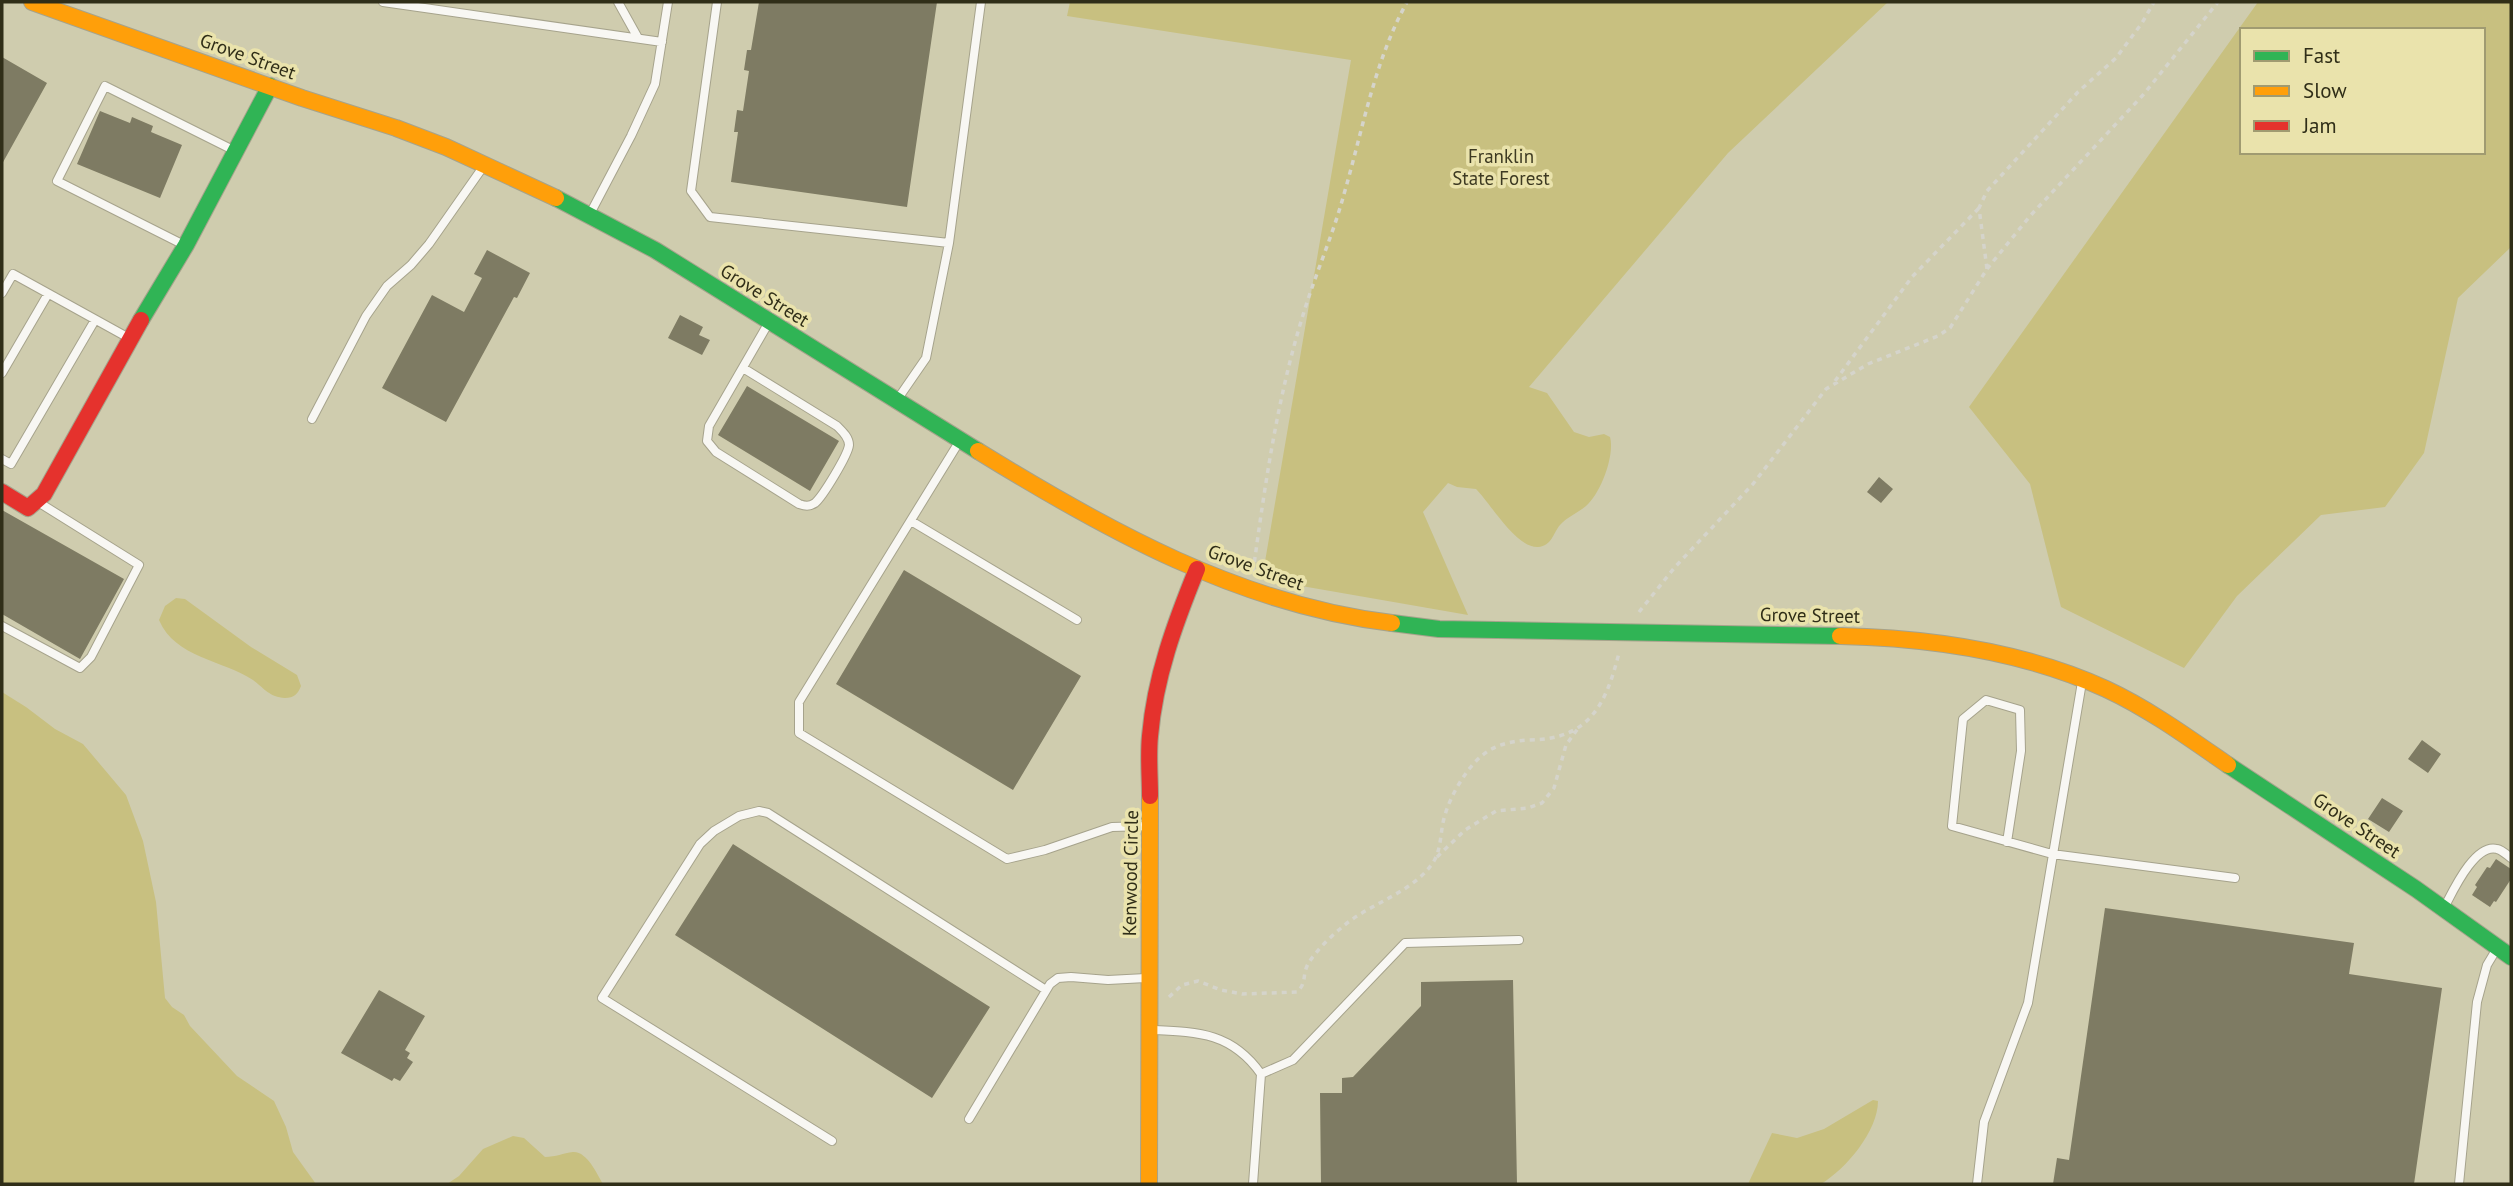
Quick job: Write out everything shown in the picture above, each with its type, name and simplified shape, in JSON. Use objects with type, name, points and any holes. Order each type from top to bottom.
[{"type":"main road","name":"Grove Street","points":[[32,2],[396,128],[485,165],[589,214],[655,250],[1037,487],[1132,540],[1250,591],[1348,618],[1403,625],[1467,630],[1623,634],[1845,635],[1984,650],[2041,664],[2106,689],[2161,720],[2443,908],[2511,957]]},
{"type":"main road","points":[[2,492],[28,508],[44,494],[186,245],[270,86]]},
{"type":"main road","name":"Kenwood Circle","points":[[1149,1184],[1152,826],[1150,737],[1158,682],[1174,626],[1197,569]]},
{"type":"lane","points":[[383,2],[662,42]]},
{"type":"lane","points":[[618,2],[638,38]]},
{"type":"lane","points":[[589,214],[631,136],[655,84],[668,2]]},
{"type":"lane","points":[[717,2],[691,191],[710,216],[949,243]]},
{"type":"lane","points":[[896,401],[926,358],[949,243],[981,2]]},
{"type":"lane","points":[[186,245],[57,181],[104,86],[236,152]]},
{"type":"lane","points":[[312,419],[366,316],[387,286],[429,244],[485,165]]},
{"type":"lane","points":[[2,293],[13,274],[130,339]]},
{"type":"lane","points":[[2,373],[48,294]]},
{"type":"lane","points":[[2,459],[11,464],[95,320]]},
{"type":"lane","points":[[743,368],[838,426],[847,437],[847,452],[813,505],[799,504],[716,452],[707,441],[709,426],[769,322]]},
{"type":"lane","points":[[961,440],[799,702],[799,733],[1007,859],[1045,850],[1112,827],[1152,826]]},
{"type":"lane","points":[[2,626],[80,668],[92,657],[139,565],[36,501]]},
{"type":"lane","points":[[911,521],[1077,620]]},
{"type":"lane","points":[[1977,1184],[1984,1122],[2028,1003],[2083,679]]},
{"type":"lane","points":[[2007,842],[2021,751],[2020,710],[1986,700],[1963,719],[1952,826],[2007,842],[2052,854],[2235,878]]},
{"type":"lane","points":[[832,1141],[602,998],[690,857],[714,831],[747,813],[768,813],[1046,990]]},
{"type":"lane","points":[[2443,908],[2465,870],[2483,852],[2498,849],[2511,858]]},
{"type":"lane","points":[[1261,1074],[1293,1060],[1405,943],[1519,940]]},
{"type":"lane","points":[[2459,1184],[2477,1002],[2487,965],[2498,946]]},
{"type":"lane","points":[[969,1119],[1046,990],[1058,978],[1149,978]]},
{"type":"lane","points":[[1150,1024],[1215,1037],[1244,1053],[1261,1074],[1253,1184]]},
{"type":"path","points":[[1250,591],[1270,448],[1303,316],[1344,197],[1378,65],[1392,27],[1407,2]]},
{"type":"path","points":[[1833,384],[1912,277],[1979,208],[1987,191],[2078,92],[2116,58],[2154,2]]},
{"type":"path","points":[[1436,858],[1445,815],[1475,761],[1493,747],[1553,737],[1580,725],[1594,715],[1606,695],[1623,634],[1675,567],[1753,484],[1826,389],[1868,364],[1938,336],[1950,328],[1987,269],[2030,216],[2143,94],[2218,2]]},
{"type":"path","points":[[1979,208],[1987,269]]},
{"type":"path","points":[[1150,1024],[1175,991],[1189,982],[1198,981],[1221,990],[1242,994],[1297,992],[1305,983],[1309,962],[1340,928],[1415,881],[1465,830],[1496,811],[1528,808],[1542,803],[1554,788],[1566,745],[1580,725]]},
{"type":"green space","name":"Franklin State Forest","points":[[1070,2],[1888,2],[1728,153],[1529,387],[1547,393],[1574,432],[1589,437],[1604,434],[1610,437],[1609,463],[1592,500],[1563,522],[1552,539],[1538,547],[1521,540],[1513,533],[1476,489],[1448,483],[1423,512],[1468,615],[1262,579],[1351,60],[1067,16]]},
{"type":"green space","points":[[2258,2],[2511,2],[2511,247],[2458,298],[2424,453],[2385,507],[2321,515],[2237,596],[2184,668],[2061,607],[2030,484],[1969,407]]},
{"type":"green space","points":[[176,598],[185,599],[251,647],[297,675],[301,686],[297,693],[288,698],[275,696],[241,673],[201,657],[176,643],[159,620],[165,606]]},
{"type":"green space","points":[[2,692],[55,729],[83,744],[126,795],[143,841],[156,902],[165,998],[184,1015],[190,1026],[237,1076],[274,1101],[286,1127],[293,1152],[316,1184],[2,1184]]},
{"type":"green space","points":[[1873,1100],[1878,1101],[1877,1113],[1867,1136],[1850,1159],[1821,1184],[1748,1184],[1772,1133],[1797,1138],[1824,1129]]},
{"type":"green space","points":[[513,1136],[524,1138],[545,1157],[573,1152],[583,1155],[603,1184],[447,1184],[459,1176],[483,1149]]},
{"type":"building","points":[[759,2],[937,2],[907,207],[731,182],[738,132],[734,132],[737,110],[743,111],[749,71],[744,70],[747,50],[751,50]]},
{"type":"building","points":[[2,57],[47,83],[2,164]]},
{"type":"building","points":[[100,111],[130,123],[132,117],[153,126],[151,132],[182,145],[160,198],[77,164]]},
{"type":"building","points":[[487,250],[530,273],[517,298],[514,297],[446,422],[382,388],[432,295],[464,312],[482,278],[474,274]]},
{"type":"building","points":[[680,315],[703,327],[699,335],[710,340],[702,355],[668,338]]},
{"type":"building","points":[[747,386],[839,441],[810,491],[718,435]]},
{"type":"building","points":[[1879,477],[1893,489],[1881,503],[1867,492]]},
{"type":"building","points":[[2,510],[124,579],[80,659],[2,614]]},
{"type":"building","points":[[904,570],[1081,676],[1013,790],[836,684]]},
{"type":"building","points":[[2422,740],[2441,754],[2428,773],[2408,759]]},
{"type":"building","points":[[2382,798],[2403,811],[2389,832],[2368,819]]},
{"type":"building","points":[[733,844],[990,1007],[932,1098],[675,935]]},
{"type":"building","points":[[2496,859],[2511,869],[2511,879],[2490,907],[2472,895],[2487,867],[2490,868]]},
{"type":"building","points":[[2105,908],[2354,943],[2349,974],[2442,988],[2414,1184],[2053,1184],[2057,1158],[2069,1160]]},
{"type":"building","points":[[1513,980],[1517,1184],[1321,1184],[1320,1093],[1342,1093],[1342,1078],[1353,1077],[1421,1006],[1421,982]]},
{"type":"building","points":[[379,990],[425,1016],[405,1050],[410,1053],[407,1058],[413,1062],[400,1081],[394,1078],[392,1081],[341,1053]]},
{"type":"traffic: fast","points":[[141,320],[186,245],[270,86]]},
{"type":"traffic: fast","points":[[556,198],[655,250],[978,451]]},
{"type":"traffic: fast","points":[[1392,623],[1439,629],[1840,636]]},
{"type":"traffic: fast","points":[[2228,765],[2416,889],[2511,957]]},
{"type":"traffic: slow","points":[[32,2],[302,98],[396,128],[446,147],[556,198]]},
{"type":"traffic: slow","points":[[978,451],[1075,509],[1176,560],[1282,600],[1336,614],[1392,623]]},
{"type":"traffic: slow","points":[[1840,636],[1942,644],[2042,665],[2122,697],[2168,724],[2228,765]]},
{"type":"traffic: slow","points":[[1149,1184],[1150,796]]},
{"type":"traffic: jam","points":[[2,492],[28,508],[44,494],[141,320]]},
{"type":"traffic: jam","points":[[1150,796],[1149,744],[1156,693],[1174,630],[1197,569]]}]
